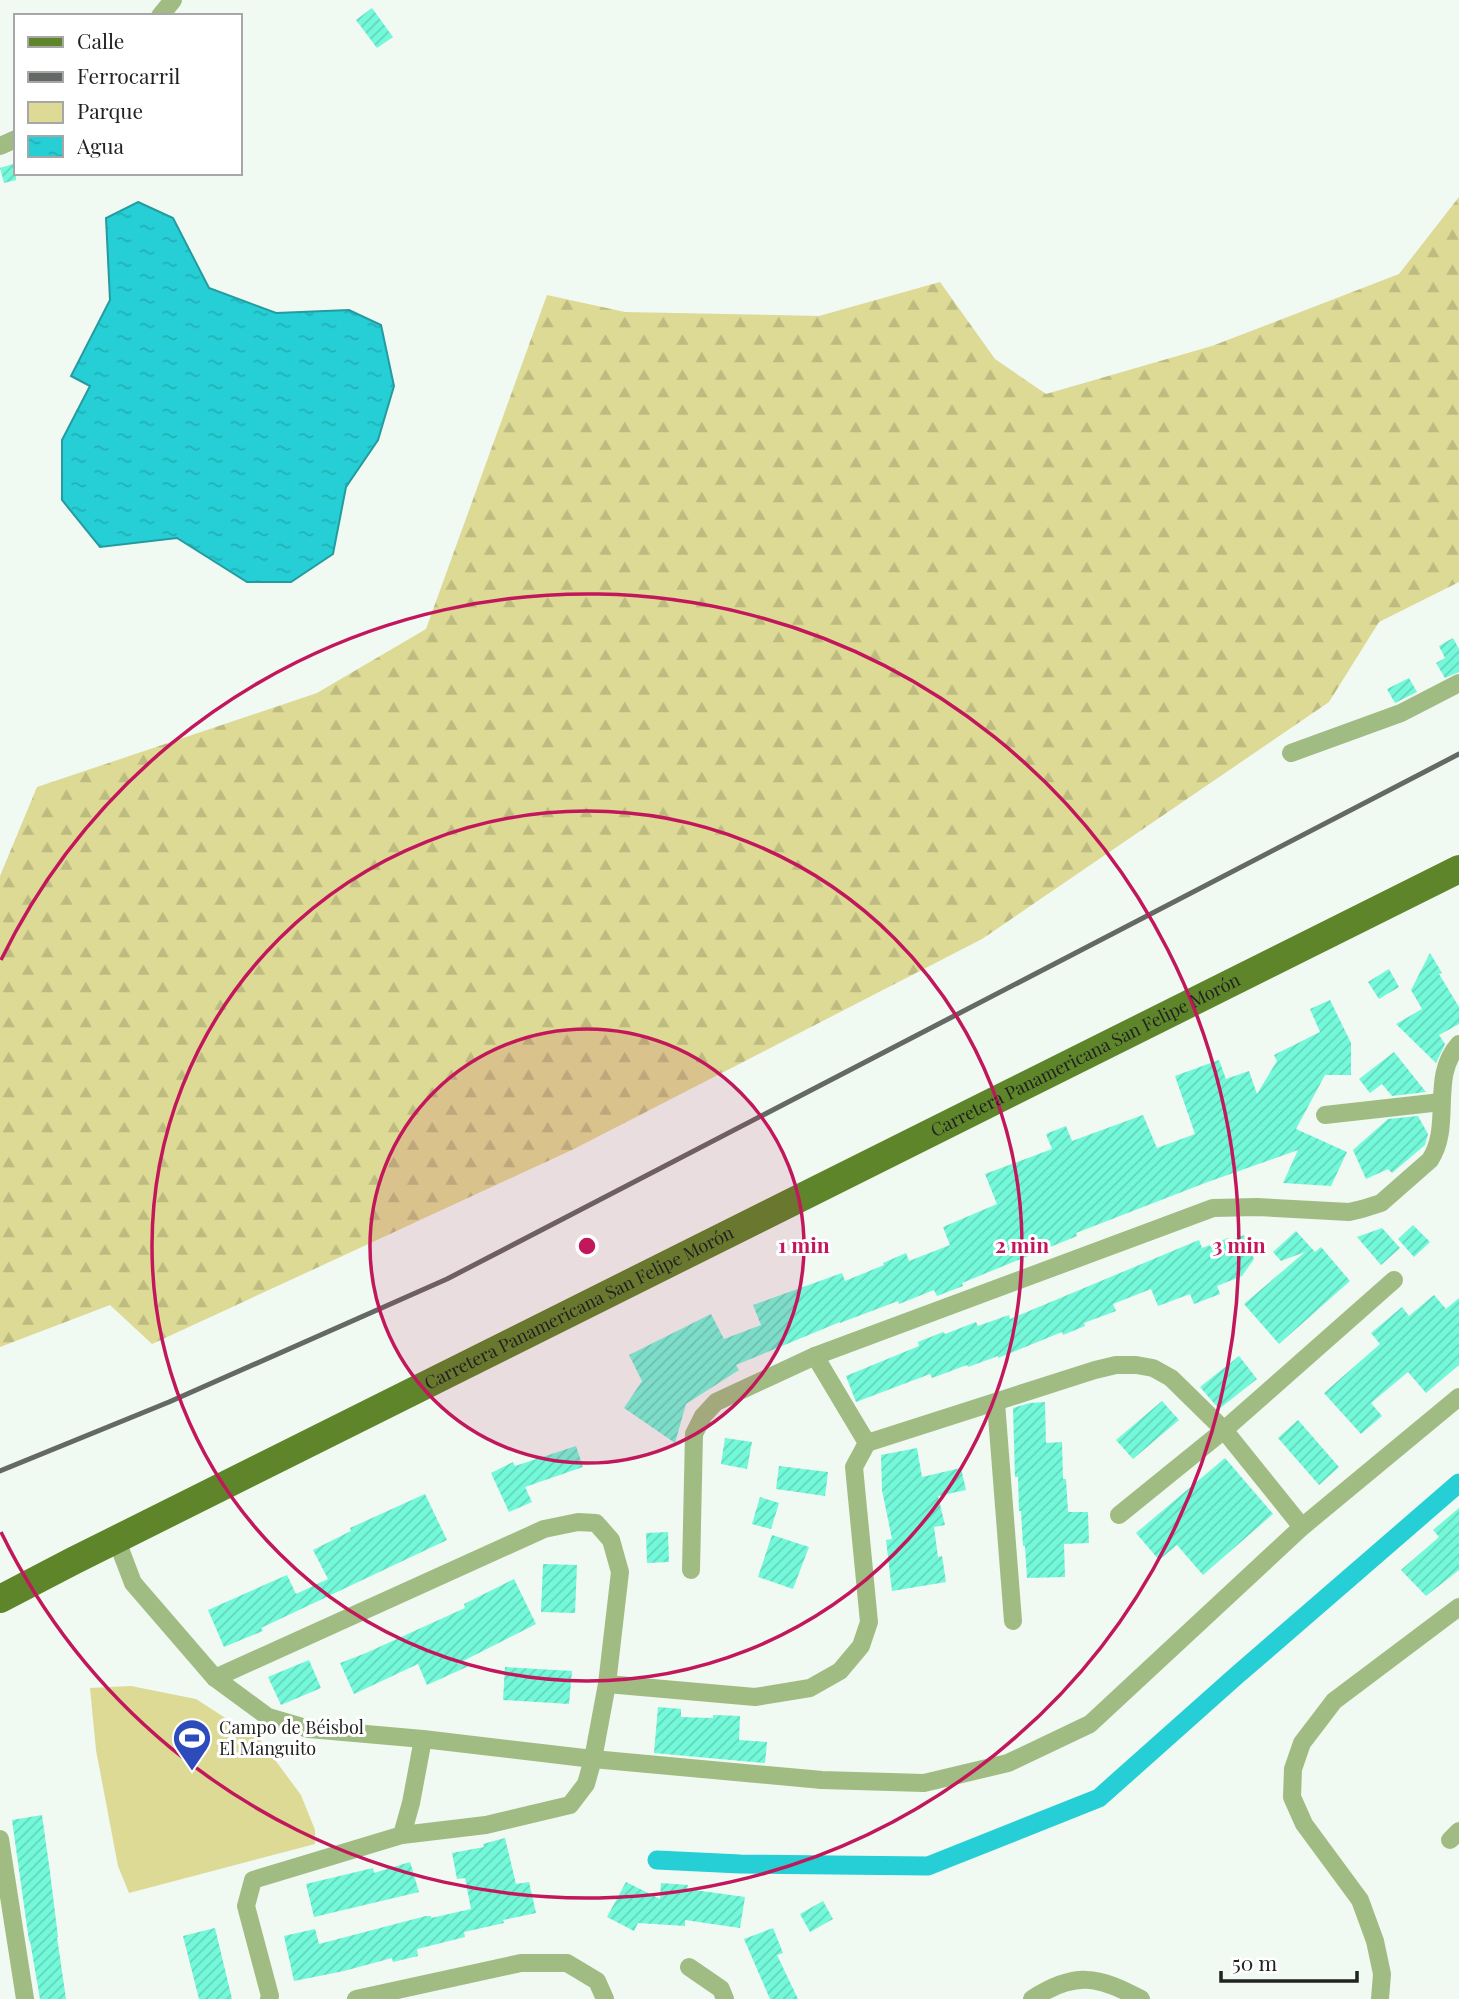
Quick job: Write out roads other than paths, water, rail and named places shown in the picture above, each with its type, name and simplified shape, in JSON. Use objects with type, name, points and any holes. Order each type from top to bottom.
[{"type":"main road","name":"Carretera Panamericana San Felipe Morón","points":[[0,1599],[1459,869]]},
{"type":"street","points":[[162,14],[173,0]]},
{"type":"street","points":[[1291,753],[1401,713],[1459,683]]},
{"type":"street","points":[[691,1570],[694,1434],[703,1416],[716,1402],[815,1356],[1213,1208],[1257,1206],[1349,1212],[1381,1203],[1430,1160],[1435,1152],[1439,1140],[1444,1070],[1459,1044]]},
{"type":"street","points":[[1325,1115],[1441,1102]]},
{"type":"street","points":[[1119,1515],[1224,1430],[1394,1280]]},
{"type":"street","points":[[815,1356],[867,1443]]},
{"type":"street","points":[[607,1684],[755,1697],[810,1688],[840,1671],[861,1647],[869,1622],[854,1467],[867,1443],[1095,1370],[1136,1365],[1153,1368],[1171,1378],[1224,1430],[1301,1527]]},
{"type":"street","points":[[117,1541],[132,1583],[215,1678],[268,1717],[309,1730],[424,1739],[593,1759],[822,1780],[924,1783],[1008,1762],[1090,1724],[1301,1527],[1459,1397]]},
{"type":"street","points":[[996,1403],[1013,1621]]},
{"type":"street","points":[[215,1678],[544,1529],[578,1522],[596,1523],[611,1540],[620,1572],[607,1684],[586,1784],[570,1805],[486,1825],[402,1835],[253,1880],[246,1906],[272,1998]]},
{"type":"street","points":[[1380,1999],[1382,1974],[1375,1941],[1360,1900],[1304,1824],[1292,1797],[1293,1769],[1302,1743],[1334,1701],[1459,1607]]},
{"type":"street","points":[[402,1835],[424,1739]]},
{"type":"street","points":[[0,1839],[25,1999]]},
{"type":"street","points":[[356,1999],[521,1963],[566,1963],[597,1981],[605,1999]]},
{"type":"street","points":[[689,1967],[721,1989],[725,1999]]},
{"type":"street","points":[[1032,1999],[1057,1985],[1098,1980],[1141,1999]]},
{"type":"water","points":[[138,202],[173,218],[209,288],[276,313],[349,310],[381,325],[394,386],[378,440],[346,487],[333,554],[291,582],[247,582],[177,538],[100,547],[62,500],[62,440],[90,386],[71,376],[110,300],[106,218]]},
{"type":"waterway","points":[[657,1860],[740,1864],[928,1866],[1099,1798],[1459,1483]]},
{"type":"railway","points":[[0,1471],[169,1402],[447,1279],[1459,754]]},
{"type":"place","name":"Campo de Béisbol El Manguito","points":[[192,1772]]}]
